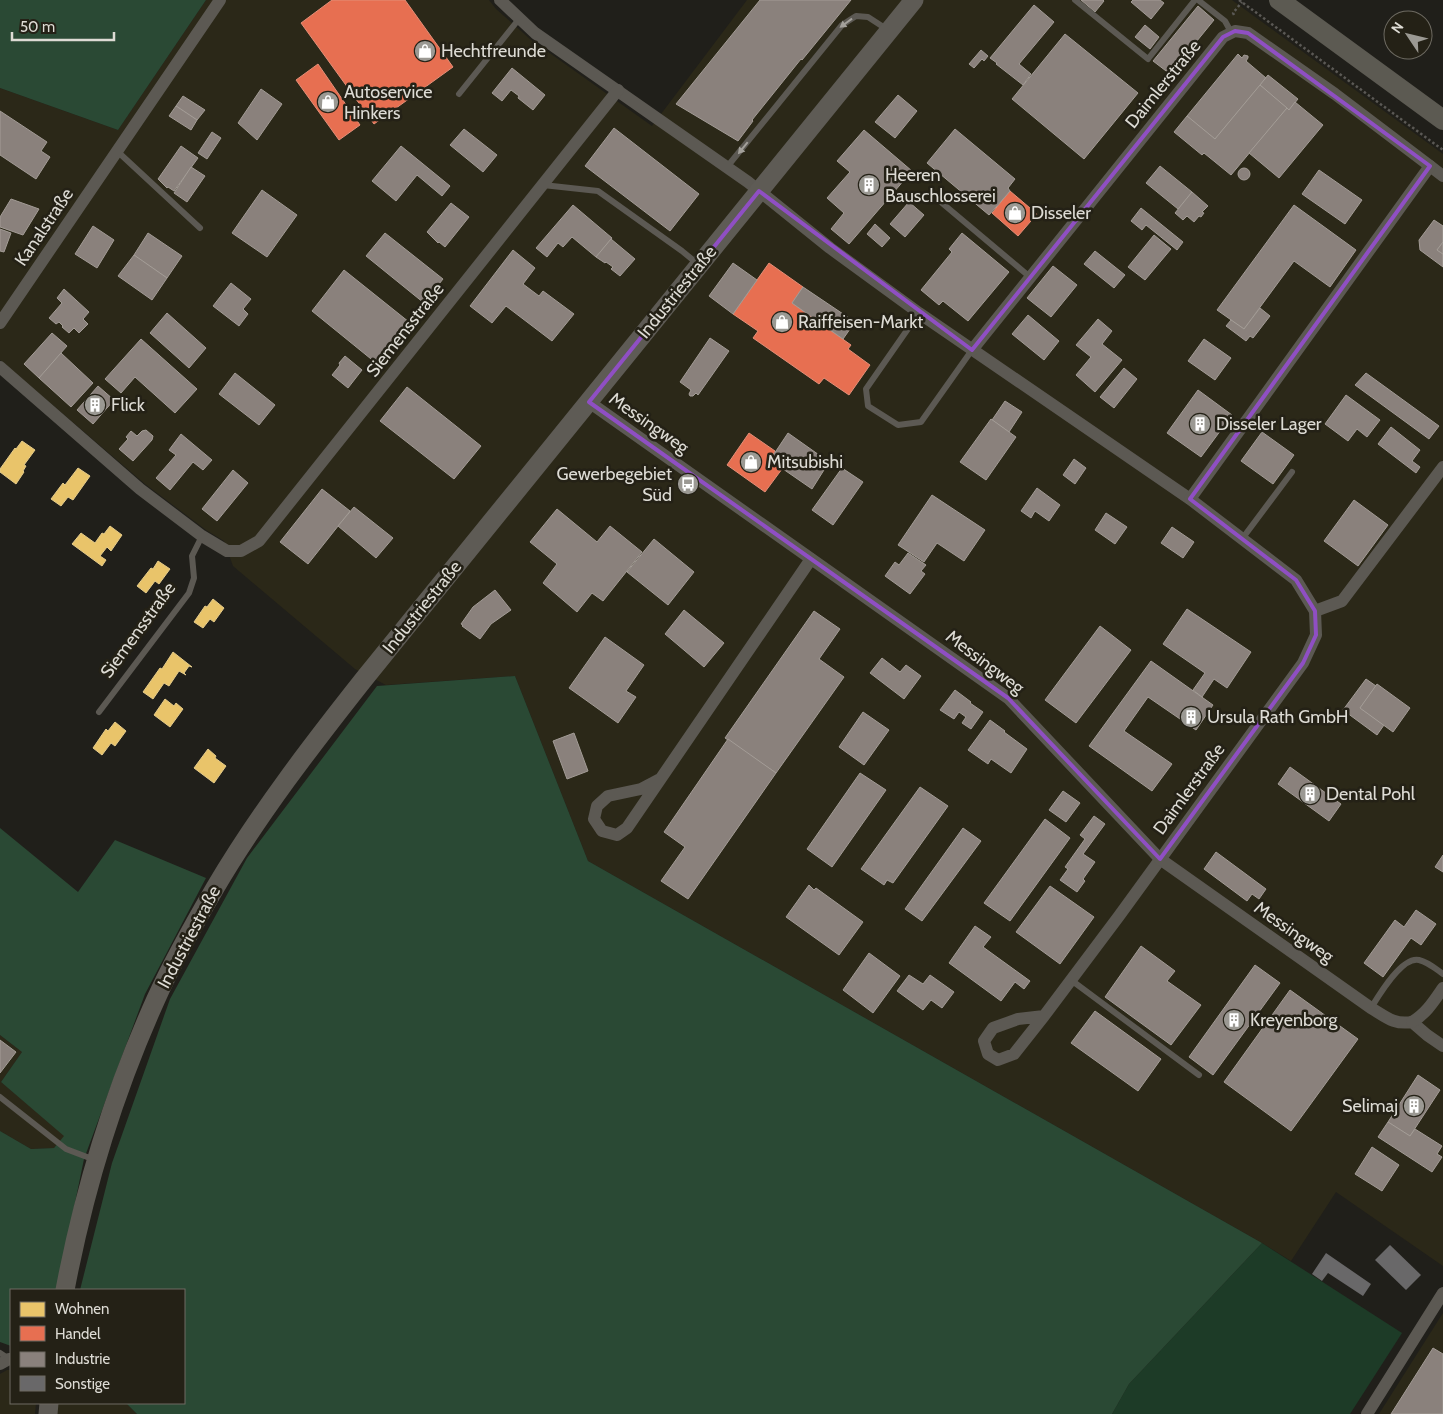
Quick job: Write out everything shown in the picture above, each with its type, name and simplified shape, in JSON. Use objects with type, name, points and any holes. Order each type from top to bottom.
[{"type":"main road","points":[[1279,0],[1443,120]]},
{"type":"street","name":"Kanalstraße","points":[[0,323],[220,0]]},
{"type":"street","points":[[500,0],[535,33],[760,191]]},
{"type":"street","name":"Industriestraße","points":[[65,1289],[81,1214],[96,1160],[114,1106],[156,998],[195,924],[238,852],[317,738],[914,0]]},
{"type":"street","points":[[1233,31],[1248,33],[1335,94],[1443,176]]},
{"type":"street","name":"Daimlerstraße","points":[[972,350],[1223,37],[1233,31]]},
{"type":"street","name":"Siemensstraße","points":[[0,367],[140,489],[202,536],[227,551],[241,551],[259,541],[618,90]]},
{"type":"street","points":[[1190,499],[1430,166]]},
{"type":"street","name":"Daimlerstraße","points":[[760,191],[830,248],[919,313],[1190,499],[1296,580],[1315,611],[1316,636],[1303,663],[1160,859]]},
{"type":"street","name":"Messingweg","points":[[589,402],[1008,698],[1160,859],[1391,1021],[1402,1024],[1412,1022]]},
{"type":"street","points":[[1315,611],[1342,601],[1443,468]]},
{"type":"street","points":[[660,779],[641,789],[608,796],[597,806],[594,819],[602,831],[617,835],[627,828],[811,559]]},
{"type":"street","points":[[1044,1016],[1018,1019],[993,1028],[984,1041],[988,1054],[998,1060],[1014,1054],[1044,1016],[1160,859]]},
{"type":"street","points":[[1443,988],[1420,1018],[1412,1022],[1443,1046]]},
{"type":"street","points":[[1367,1414],[1443,1293]]},
{"type":"lane","points":[[1074,0],[1148,59],[1196,0],[1225,21],[1233,31]]},
{"type":"lane","points":[[727,167],[842,25],[856,16],[868,18],[889,30]]},
{"type":"lane","points":[[459,94],[519,19]]},
{"type":"lane","points":[[117,151],[200,228]]},
{"type":"lane","points":[[543,185],[598,191],[700,266]]},
{"type":"lane","points":[[942,203],[1030,277]]},
{"type":"lane","points":[[919,313],[866,389],[868,406],[898,425],[921,422],[972,350]]},
{"type":"lane","points":[[1242,539],[1292,472]]},
{"type":"lane","name":"Siemensstraße","points":[[99,712],[190,593],[194,578],[192,556],[202,536]]},
{"type":"lane","points":[[1371,1008],[1399,969],[1412,960],[1427,963],[1443,974]]},
{"type":"lane","points":[[1070,980],[1199,1075]]},
{"type":"lane","points":[[0,1097],[66,1149],[96,1160]]},
{"type":"path","points":[[1233,31],[1233,13],[1240,1],[1443,150]]},
{"type":"highlighted area","points":[[1235,31],[1248,33],[1430,166],[1190,499],[1296,580],[1315,611],[1316,635],[1303,663],[1160,859],[1008,698],[589,402],[759,191],[972,350],[1223,37]]},
{"type":"shaded area","points":[[206,0],[489,0],[496,9],[530,39],[652,126],[747,0],[1232,0],[1443,154],[1443,1266],[1336,1192],[1291,1261],[588,861],[515,676],[386,685],[355,669],[233,566],[224,541],[206,530],[145,484],[0,360],[0,88],[118,130]]},
{"type":"shaded area","points":[[0,1035],[22,1052],[1,1082],[65,1136],[54,1148],[31,1149],[0,1131]]},
{"type":"shaded area","points":[[1443,1313],[1443,1414],[1379,1414]]},
{"type":"shaded area","points":[[10,1370],[10,1404],[36,1404],[35,1414],[0,1414],[0,1374]]},
{"type":"shaded area","points":[[58,1404],[127,1404],[137,1414],[57,1414]]},
{"type":"green space","points":[[0,0],[206,0],[118,130],[0,88]]},
{"type":"green space","points":[[515,676],[588,861],[1262,1243],[1129,1384],[1112,1414],[137,1414],[127,1404],[185,1404],[185,1289],[80,1289],[112,1163],[170,999],[247,858],[377,686]]},
{"type":"green space","points":[[0,828],[78,892],[115,840],[206,878],[145,994],[84,1159],[57,1289],[10,1289],[10,1346],[0,1342],[0,1131],[31,1149],[54,1148],[64,1136],[1,1082],[22,1052],[0,1035]]},
{"type":"green space","points":[[1262,1243],[1402,1333],[1350,1414],[1112,1414],[1129,1384]]},
{"type":"building: Wohnen","points":[[22,441],[35,450],[24,465],[26,466],[24,472],[16,484],[0,472],[0,469]]},
{"type":"building: Wohnen","points":[[78,468],[90,476],[73,500],[68,497],[61,506],[51,499]]},
{"type":"building: Wohnen","points":[[110,526],[122,535],[111,551],[107,547],[100,556],[106,560],[102,566],[72,544],[81,533],[95,543]]},
{"type":"building: Wohnen","points":[[158,561],[170,569],[159,584],[155,581],[146,593],[137,586]]},
{"type":"building: Wohnen","points":[[213,599],[224,608],[214,622],[210,619],[203,628],[194,622],[205,606],[207,607]]},
{"type":"building: Wohnen","points":[[173,652],[192,667],[189,666],[184,673],[186,675],[179,671],[169,686],[164,683],[153,699],[143,692]]},
{"type":"building: Wohnen","points":[[165,699],[174,706],[176,703],[183,709],[170,727],[154,715]]},
{"type":"building: Wohnen","points":[[115,722],[126,731],[115,746],[111,743],[102,755],[93,748],[106,729],[108,731]]},
{"type":"building: Wohnen","points":[[208,749],[216,756],[215,758],[226,766],[214,783],[194,768]]},
{"type":"building: Handel","points":[[332,0],[405,0],[453,67],[374,124],[301,23]]},
{"type":"building: Handel","name":"Autoservice Hinkers","points":[[318,64],[360,125],[339,140],[296,80]]},
{"type":"building: Handel","name":"Disseler","points":[[1010,191],[1037,214],[1018,236],[992,213]]},
{"type":"building: Handel","name":"Raiffeisen-Markt","points":[[769,263],[803,287],[792,303],[851,345],[848,349],[870,365],[849,395],[824,378],[819,384],[753,338],[758,331],[733,314]]},
{"type":"building: Handel","name":"Mitsubishi","points":[[749,433],[775,451],[770,460],[782,469],[765,492],[727,465]]},
{"type":"building: Industrie","points":[[760,0],[851,0],[752,120],[738,141],[676,104]]},
{"type":"building: Industrie","points":[[1081,0],[1103,0],[1104,1],[1095,12]]},
{"type":"building: Industrie","points":[[1133,0],[1160,0],[1164,3],[1151,19],[1131,2]]},
{"type":"building: Industrie","points":[[1034,5],[1054,22],[1019,64],[1031,74],[1023,85],[990,58]]},
{"type":"building: Industrie","points":[[1198,6],[1214,20],[1170,74],[1153,61]]},
{"type":"building: Industrie","points":[[1145,25],[1159,37],[1150,49],[1135,37]]},
{"type":"building: Industrie","points":[[1065,34],[1138,93],[1084,159],[1012,99]]},
{"type":"building: Industrie","points":[[981,50],[988,56],[984,61],[982,59],[974,68],[969,64]]},
{"type":"building: Industrie","points":[[1238,54],[1242,58],[1244,55],[1248,56],[1246,61],[1266,78],[1215,139],[1187,116]]},
{"type":"building: Industrie","points":[[512,68],[545,95],[533,110],[511,90],[502,101],[492,93]]},
{"type":"building: Industrie","points":[[1268,75],[1298,99],[1289,110],[1260,85]]},
{"type":"building: Industrie","points":[[1260,85],[1287,108],[1231,175],[1174,132],[1187,116],[1215,139]]},
{"type":"building: Industrie","points":[[261,89],[282,104],[257,140],[238,123]]},
{"type":"building: Industrie","points":[[898,95],[917,111],[895,138],[875,122]]},
{"type":"building: Industrie","points":[[183,96],[205,110],[197,120],[176,106]]},
{"type":"building: Industrie","points":[[1295,102],[1323,125],[1279,178],[1249,153],[1287,108],[1289,110]]},
{"type":"building: Industrie","points":[[176,106],[197,120],[191,130],[169,116]]},
{"type":"building: Industrie","points":[[0,111],[47,142],[41,151],[50,157],[36,179],[0,155]]},
{"type":"building: Industrie","points":[[614,128],[699,194],[670,231],[585,166]]},
{"type":"building: Industrie","points":[[464,129],[497,155],[483,172],[450,145]]},
{"type":"building: Industrie","points":[[955,129],[1015,179],[1008,188],[1010,191],[989,215],[927,163]]},
{"type":"building: Industrie","name":"Heeren Bauschlosserei","points":[[864,130],[912,171],[849,244],[831,229],[844,213],[827,198],[850,172],[837,161]]},
{"type":"building: Industrie","points":[[212,132],[221,138],[207,159],[198,153]]},
{"type":"building: Industrie","points":[[181,146],[198,158],[174,191],[167,188],[158,179]]},
{"type":"building: Industrie","points":[[401,146],[450,186],[442,196],[417,175],[396,201],[372,181]]},
{"type":"building: Industrie","points":[[1160,166],[1192,192],[1178,209],[1146,183]]},
{"type":"building: Industrie","points":[[191,167],[205,176],[187,202],[174,193]]},
{"type":"building: Industrie","points":[[1246,168],[1249,169],[1249,179],[1242,180],[1239,179],[1238,172],[1239,169]]},
{"type":"building: Industrie","points":[[1319,170],[1362,200],[1345,224],[1302,194]]},
{"type":"building: Industrie","points":[[262,190],[297,215],[267,257],[232,233]]},
{"type":"building: Industrie","points":[[1192,192],[1208,206],[1202,212],[1204,213],[1201,217],[1199,216],[1194,222],[1187,216],[1183,220],[1175,213]]},
{"type":"building: Industrie","points":[[11,199],[39,209],[23,235],[0,227],[0,217]]},
{"type":"building: Industrie","points":[[909,202],[924,215],[905,237],[890,224]]},
{"type":"building: Industrie","points":[[451,203],[469,217],[445,247],[427,232]]},
{"type":"building: Industrie","points":[[573,205],[612,238],[596,257],[572,237],[563,247],[558,243],[547,257],[536,248]]},
{"type":"building: Industrie","points":[[1294,205],[1356,250],[1330,287],[1294,261],[1244,329],[1217,310]]},
{"type":"building: Industrie","points":[[1141,208],[1183,242],[1177,250],[1146,225],[1142,230],[1131,221]]},
{"type":"building: Industrie","points":[[1434,220],[1443,226],[1443,242],[1437,250],[1443,254],[1443,267],[1420,250],[1419,240]]},
{"type":"building: Industrie","points":[[875,224],[890,238],[882,247],[867,234]]},
{"type":"building: Industrie","points":[[93,226],[114,240],[97,268],[75,254]]},
{"type":"building: Industrie","points":[[0,229],[11,233],[4,252],[0,251]]},
{"type":"building: Industrie","points":[[148,233],[182,256],[167,278],[134,255]]},
{"type":"building: Industrie","points":[[385,233],[443,279],[424,303],[366,256]]},
{"type":"building: Industrie","points":[[962,233],[1009,272],[968,321],[943,301],[939,305],[921,290],[952,252],[949,249]]},
{"type":"building: Industrie","points":[[1154,235],[1171,249],[1145,280],[1128,267]]},
{"type":"building: Industrie","points":[[611,239],[635,259],[620,276],[611,269],[613,267],[596,257]]},
{"type":"building: Industrie","points":[[1443,242],[1443,254],[1437,250]]},
{"type":"building: Industrie","points":[[513,250],[535,268],[523,284],[539,296],[543,291],[574,314],[552,341],[506,306],[492,323],[470,306]]},
{"type":"building: Industrie","points":[[1095,251],[1125,275],[1114,288],[1084,264]]},
{"type":"building: Industrie","points":[[134,255],[167,278],[152,300],[118,276]]},
{"type":"building: Industrie","points":[[733,263],[757,280],[733,314],[709,296]]},
{"type":"building: Industrie","points":[[1053,266],[1077,285],[1051,317],[1027,298]]},
{"type":"building: Industrie","points":[[344,270],[409,322],[376,363],[312,311]]},
{"type":"building: Industrie","points":[[231,283],[251,299],[243,309],[248,314],[239,326],[213,306]]},
{"type":"building: Industrie","points":[[803,287],[855,322],[843,339],[792,303]]},
{"type":"building: Industrie","points":[[64,289],[89,312],[83,319],[88,324],[79,333],[74,328],[69,333],[59,322],[56,324],[49,318],[62,303],[57,298]]},
{"type":"building: Industrie","points":[[1260,308],[1270,316],[1253,338],[1250,336],[1246,341],[1226,326],[1231,320],[1244,329]]},
{"type":"building: Industrie","points":[[167,313],[206,348],[189,368],[150,333]]},
{"type":"building: Industrie","points":[[1028,315],[1059,341],[1044,360],[1012,334]]},
{"type":"building: Industrie","points":[[1098,319],[1112,331],[1102,344],[1122,360],[1095,392],[1076,375],[1091,357],[1076,345]]},
{"type":"building: Industrie","points":[[52,333],[67,346],[39,378],[24,364]]},
{"type":"building: Industrie","points":[[710,338],[729,351],[698,395],[696,393],[690,396],[691,390],[680,382]]},
{"type":"building: Industrie","points":[[141,339],[197,389],[175,413],[135,377],[121,393],[105,379]]},
{"type":"building: Industrie","points":[[1204,339],[1231,358],[1215,380],[1188,361]]},
{"type":"building: Industrie","points":[[61,353],[93,383],[71,407],[39,378]]},
{"type":"building: Industrie","points":[[345,356],[362,370],[348,388],[332,375]]},
{"type":"building: Industrie","points":[[1124,368],[1137,379],[1114,408],[1100,397]]},
{"type":"building: Industrie","points":[[235,373],[275,405],[259,425],[219,394]]},
{"type":"building: Industrie","points":[[1366,373],[1439,426],[1429,439],[1355,385]]},
{"type":"building: Industrie","name":"Flick","points":[[98,386],[114,400],[93,424],[77,410]]},
{"type":"building: Industrie","points":[[407,387],[481,446],[454,479],[380,421]]},
{"type":"building: Industrie","name":"Disseler Lager","points":[[1198,390],[1232,415],[1201,457],[1167,433]]},
{"type":"building: Industrie","points":[[1346,395],[1380,420],[1367,437],[1357,429],[1348,441],[1325,424]]},
{"type":"building: Industrie","points":[[1005,401],[1022,412],[1009,432],[992,420]]},
{"type":"building: Industrie","points":[[991,419],[1016,437],[986,480],[960,462]]},
{"type":"building: Industrie","points":[[1391,427],[1420,450],[1412,461],[1420,467],[1416,473],[1378,444]]},
{"type":"building: Industrie","points":[[146,430],[153,436],[152,440],[133,461],[119,449],[128,439],[126,437],[131,431],[137,436]]},
{"type":"building: Industrie","points":[[1262,432],[1294,455],[1273,484],[1241,461]]},
{"type":"building: Industrie","points":[[788,433],[829,462],[812,489],[770,460]]},
{"type":"building: Industrie","points":[[181,434],[212,460],[203,470],[193,462],[170,490],[156,478],[176,455],[169,450]]},
{"type":"building: Industrie","points":[[1074,459],[1086,468],[1075,484],[1063,475]]},
{"type":"building: Industrie","points":[[842,468],[863,482],[833,525],[812,510]]},
{"type":"building: Industrie","points":[[233,470],[248,483],[217,521],[202,509]]},
{"type":"building: Industrie","points":[[1037,488],[1060,505],[1049,521],[1035,511],[1031,518],[1021,511]]},
{"type":"building: Industrie","points":[[322,489],[350,511],[308,564],[280,542]]},
{"type":"building: Industrie","points":[[932,495],[985,530],[964,561],[937,543],[924,562],[898,545]]},
{"type":"building: Industrie","points":[[1354,500],[1388,525],[1358,566],[1324,541]]},
{"type":"building: Industrie","points":[[354,507],[393,538],[376,558],[338,526]]},
{"type":"building: Industrie","points":[[557,509],[597,542],[610,526],[642,552],[603,601],[592,593],[577,612],[543,583],[557,564],[530,542]]},
{"type":"building: Industrie","points":[[1106,513],[1127,527],[1115,544],[1095,530]]},
{"type":"building: Industrie","points":[[1172,527],[1194,542],[1183,558],[1161,543]]},
{"type":"building: Industrie","points":[[654,539],[694,572],[668,605],[627,572]]},
{"type":"building: Industrie","points":[[908,553],[926,565],[921,571],[925,574],[910,594],[885,576],[895,562],[899,565]]},
{"type":"building: Industrie","points":[[495,590],[511,610],[491,624],[480,639],[461,624],[473,607]]},
{"type":"building: Industrie","points":[[1187,609],[1251,652],[1227,688],[1214,679],[1202,697],[1193,690],[1205,673],[1163,644]]},
{"type":"building: Industrie","points":[[684,610],[724,643],[704,667],[665,634]]},
{"type":"building: Industrie","points":[[814,611],[840,629],[819,659],[844,677],[776,773],[725,738]]},
{"type":"building: Industrie","points":[[1100,626],[1131,650],[1076,723],[1045,700]]},
{"type":"building: Industrie","points":[[605,637],[644,665],[626,691],[636,697],[618,723],[569,688]]},
{"type":"building: Industrie","points":[[882,658],[900,672],[906,665],[921,676],[904,699],[870,673]]},
{"type":"building: Industrie","name":"Ursula Rath GmbH","points":[[1151,661],[1213,705],[1196,730],[1148,697],[1124,731],[1172,764],[1152,791],[1089,746]]},
{"type":"building: Industrie","points":[[1366,679],[1376,686],[1360,708],[1384,725],[1377,735],[1343,710]]},
{"type":"building: Industrie","points":[[1377,684],[1410,708],[1393,732],[1360,708]]},
{"type":"building: Industrie","points":[[955,690],[983,712],[971,729],[962,723],[966,717],[959,712],[954,719],[940,710]]},
{"type":"building: Industrie","points":[[863,712],[889,730],[864,765],[839,747]]},
{"type":"building: Industrie","points":[[990,720],[1027,749],[1011,773],[991,759],[988,764],[968,750]]},
{"type":"building: Industrie","points":[[574,733],[588,771],[567,779],[553,741]]},
{"type":"building: Industrie","points":[[728,739],[776,773],[688,899],[661,881],[685,847],[664,832]]},
{"type":"building: Industrie","name":"Dental Pohl","points":[[1290,767],[1341,804],[1329,821],[1278,784]]},
{"type":"building: Industrie","points":[[860,773],[886,790],[832,867],[807,849]]},
{"type":"building: Industrie","points":[[920,787],[948,806],[893,883],[887,880],[884,885],[861,869]]},
{"type":"building: Industrie","points":[[1063,791],[1080,803],[1066,822],[1049,810]]},
{"type":"building: Industrie","points":[[1094,816],[1105,824],[1083,854],[1095,862],[1083,879],[1085,881],[1077,892],[1060,880],[1068,869],[1065,867],[1085,839],[1080,835]]},
{"type":"building: Industrie","points":[[1045,819],[1070,838],[1010,921],[984,903]]},
{"type":"building: Industrie","points":[[963,828],[981,841],[922,921],[905,909]]},
{"type":"building: Industrie","points":[[1216,852],[1266,889],[1259,899],[1252,894],[1247,901],[1204,869]]},
{"type":"building: Industrie","points":[[1443,855],[1443,872],[1435,867]]},
{"type":"building: Industrie","points":[[809,885],[863,922],[839,955],[786,917]]},
{"type":"building: Industrie","points":[[1050,886],[1094,917],[1060,964],[1016,932]]},
{"type":"building: Industrie","points":[[1416,910],[1436,924],[1421,945],[1411,938],[1383,977],[1364,963],[1395,920],[1404,927]]},
{"type":"building: Industrie","points":[[975,926],[991,937],[983,947],[1030,981],[1024,989],[1015,982],[1001,1001],[949,963]]},
{"type":"building: Industrie","points":[[1141,946],[1175,971],[1167,981],[1201,1005],[1171,1045],[1105,997]]},
{"type":"building: Industrie","points":[[869,953],[900,976],[873,1013],[843,990]]},
{"type":"building: Industrie","name":"Kreyenborg","points":[[1255,965],[1280,983],[1213,1075],[1189,1057]]},
{"type":"building: Industrie","points":[[909,975],[923,984],[930,975],[954,992],[942,1008],[931,1000],[923,1010],[897,991]]},
{"type":"building: Industrie","points":[[1290,990],[1358,1039],[1291,1131],[1224,1082]]},
{"type":"building: Industrie","points":[[1095,1011],[1161,1059],[1138,1091],[1071,1043]]},
{"type":"building: Industrie","points":[[0,1040],[16,1052],[0,1073]]},
{"type":"building: Industrie","name":"Selimaj","points":[[1418,1075],[1440,1090],[1410,1136],[1388,1122]]},
{"type":"building: Industrie","points":[[1388,1122],[1410,1136],[1415,1129],[1442,1146],[1437,1154],[1442,1157],[1432,1172],[1378,1137]]},
{"type":"building: Industrie","points":[[1372,1147],[1399,1165],[1382,1191],[1355,1174]]},
{"type":"building: Industrie","points":[[1433,1348],[1443,1354],[1443,1414],[1391,1414]]},
{"type":"building: Sonstige","points":[[1390,1245],[1421,1275],[1406,1290],[1375,1260]]},
{"type":"building: Sonstige","points":[[1326,1253],[1371,1284],[1363,1296],[1328,1273],[1322,1281],[1312,1274]]},
{"type":"place","name":"Hechtfreunde","points":[[425,51]]},
{"type":"place","name":"Autoservice Hinkers","points":[[328,102]]},
{"type":"place","name":"Heeren Bauschlosserei","points":[[869,185]]},
{"type":"place","name":"Disseler","points":[[1015,213]]},
{"type":"place","name":"Raiffeisen-Markt","points":[[782,322]]},
{"type":"place","name":"Flick","points":[[95,405]]},
{"type":"place","name":"Disseler Lager","points":[[1200,424]]},
{"type":"place","name":"Mitsubishi","points":[[751,462]]},
{"type":"place","name":"Gewerbegebiet Süd","points":[[688,484]]},
{"type":"place","name":"Ursula Rath GmbH","points":[[1191,717]]},
{"type":"place","name":"Dental Pohl","points":[[1310,794]]},
{"type":"place","name":"Kreyenborg","points":[[1234,1020]]},
{"type":"place","name":"Selimaj","points":[[1414,1106]]}]
